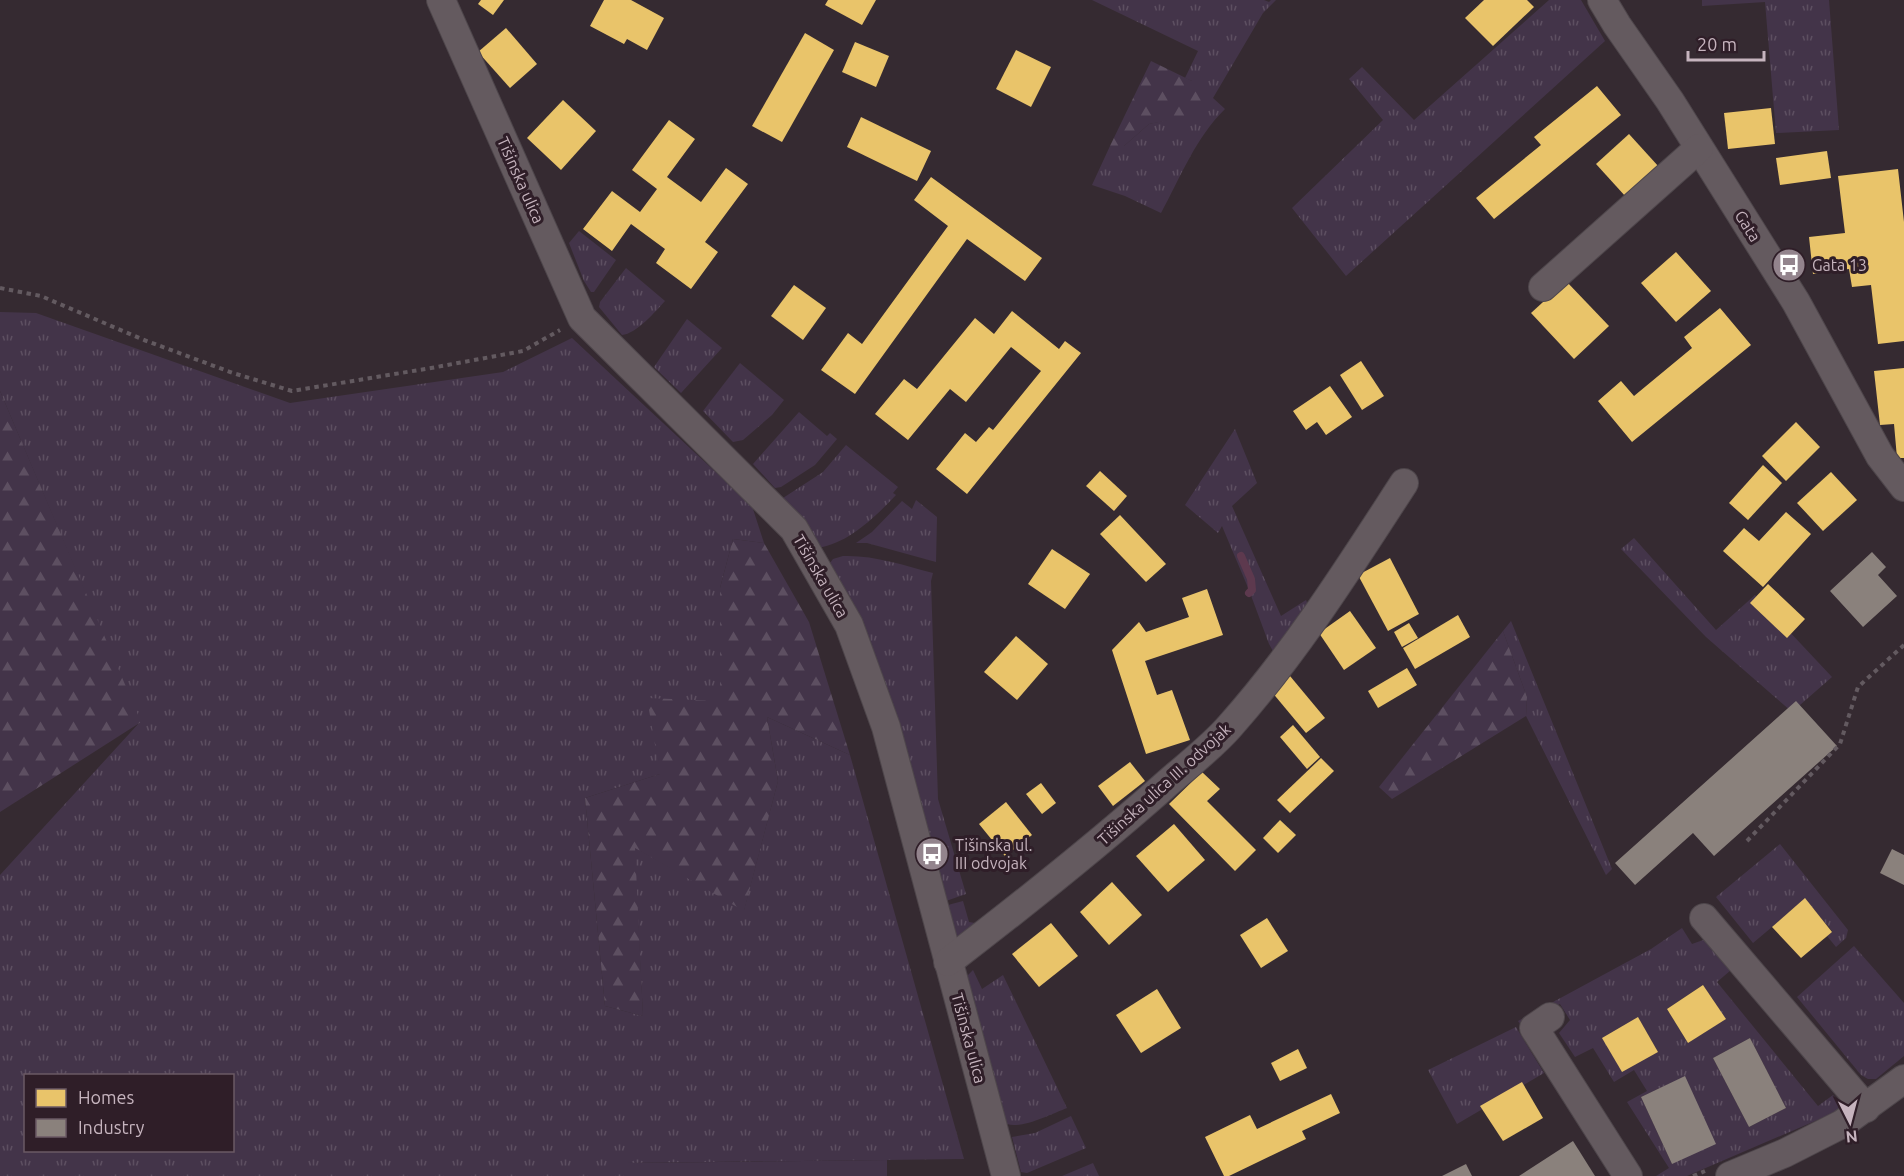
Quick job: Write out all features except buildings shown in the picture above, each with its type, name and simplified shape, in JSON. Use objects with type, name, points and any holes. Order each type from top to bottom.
[{"type":"street","name":"Tišinska ulica","points":[[441,0],[582,318],[794,529],[849,625],[886,727],[1006,1176]]},
{"type":"street","name":"Gata","points":[[1602,0],[1670,101],[1796,302],[1880,456],[1904,487]]},
{"type":"street","points":[[1543,288],[1700,148]]},
{"type":"street","name":"Tišinska ulica III. odvojak","points":[[948,962],[1081,857],[1229,728],[1287,656],[1404,483]]},
{"type":"street","points":[[1704,918],[1866,1108]]},
{"type":"street","points":[[1550,1017],[1534,1029],[1628,1176]]},
{"type":"street","points":[[1720,1172],[1785,1153],[1842,1124],[1904,1078]]},
{"type":"path","points":[[0,288],[41,296],[144,340],[233,373],[292,391],[523,351],[582,318]]},
{"type":"path","points":[[1747,841],[1840,744],[1858,687],[1904,645]]},
{"type":"path","points":[[1693,1176],[1720,1172]]},
{"type":"green space","points":[[1092,0],[1264,0],[1269,2],[1276,0],[1263,13],[1213,98],[1225,109],[1197,145],[1161,213],[1125,196],[1092,185],[1110,146],[1124,146],[1149,124],[1167,120],[1192,81],[1185,78],[1198,51]]},
{"type":"green space","points":[[1549,0],[1581,0],[1605,41],[1346,276],[1292,208],[1383,120],[1349,79],[1362,67],[1414,120]]},
{"type":"green space","points":[[1702,0],[1829,0],[1839,130],[1776,133],[1765,2],[1702,6]]},
{"type":"green space","points":[[1151,61],[1192,81],[1213,98],[1186,117],[1149,124],[1124,146],[1110,146]]},
{"type":"green space","points":[[579,231],[616,260],[594,292],[591,292],[584,281],[569,243]]},
{"type":"green space","points":[[626,268],[665,301],[633,331],[622,335],[599,307],[600,302]]},
{"type":"green space","points":[[0,312],[36,313],[290,403],[503,372],[572,338],[752,506],[764,543],[733,539],[720,588],[720,701],[660,774],[585,798],[605,1006],[643,1016],[634,847],[744,910],[778,781],[767,717],[850,755],[964,1159],[627,1163],[627,1176],[0,1176],[0,875],[140,722],[0,391]]},
{"type":"green space","points":[[687,319],[722,348],[681,393],[654,367]]},
{"type":"green space","points":[[740,363],[784,400],[772,415],[743,440],[733,442],[703,411]]},
{"type":"green space","points":[[0,391],[141,722],[0,812]]},
{"type":"green space","points":[[799,412],[827,436],[830,433],[837,439],[815,465],[781,487],[775,488],[753,464]]},
{"type":"green space","points":[[1235,429],[1257,483],[1232,506],[1281,616],[1306,600],[1311,612],[1278,660],[1269,644],[1222,526],[1218,533],[1185,505]]},
{"type":"green space","points":[[846,445],[898,487],[893,493],[896,495],[851,535],[818,548],[783,498],[823,472]]},
{"type":"green space","points":[[916,500],[937,517],[936,562],[867,543],[856,543],[872,532],[902,501],[912,509]]},
{"type":"green space","points":[[1634,538],[1716,630],[1755,595],[1832,677],[1792,712],[1706,637],[1621,549]]},
{"type":"green space","points":[[733,539],[764,543],[809,622],[850,755],[767,717],[778,781],[744,911],[635,848],[643,1016],[605,1006],[585,798],[660,774],[647,698],[720,701],[720,588]]},
{"type":"green space","points":[[843,556],[877,559],[933,573],[931,581],[938,799],[966,894],[946,901],[830,563],[833,559]]},
{"type":"green space","points":[[1511,621],[1612,869],[1606,875],[1526,716],[1527,697],[1503,631]]},
{"type":"green space","points":[[1503,631],[1527,697],[1526,716],[1392,799],[1379,787]]},
{"type":"green space","points":[[1780,844],[1848,930],[1846,938],[1836,947],[1827,936],[1832,931],[1805,899],[1753,943],[1716,897]]},
{"type":"green space","points":[[963,901],[969,922],[975,923],[978,932],[956,937],[948,905]]},
{"type":"green space","points":[[1682,928],[1692,944],[1706,939],[1731,970],[1717,982],[1818,1106],[1833,1095],[1840,1105],[1836,1112],[1687,1176],[1656,1176],[1669,1168],[1627,1102],[1647,1091],[1634,1070],[1614,1082],[1593,1048],[1575,1057],[1559,1033],[1570,1020],[1560,1004],[1520,1024],[1518,1021],[1651,949]],"holes":[[[1703,985],[1725,1019],[1688,1043],[1667,1009]],[[1638,1017],[1658,1052],[1622,1071]],[[1750,1038],[1786,1108],[1749,1127],[1713,1058]],[[1684,1077],[1672,1164],[1641,1097]]]},
{"type":"green space","points":[[1854,946],[1904,1003],[1904,1056],[1876,1079],[1868,1079],[1861,1075],[1797,997]]},
{"type":"green space","points":[[973,970],[982,989],[1003,975],[1067,1108],[1029,1123],[1007,1124],[967,976]]},
{"type":"green space","points":[[1516,1027],[1544,1073],[1457,1124],[1428,1070]]},
{"type":"green space","points":[[1071,1116],[1086,1148],[1027,1173],[1021,1172],[1012,1137],[1035,1133]]},
{"type":"green space","points":[[887,1160],[887,1176],[627,1176],[627,1163]]},
{"type":"green space","points":[[1093,1163],[1099,1176],[1062,1176]]},
{"type":"waterway","points":[[1241,556],[1251,579],[1252,590],[1249,593]]},
{"type":"place","name":"Gata 13","points":[[1789,265]]},
{"type":"place","name":"Tišinska ul. III odvojak","points":[[932,854]]}]
